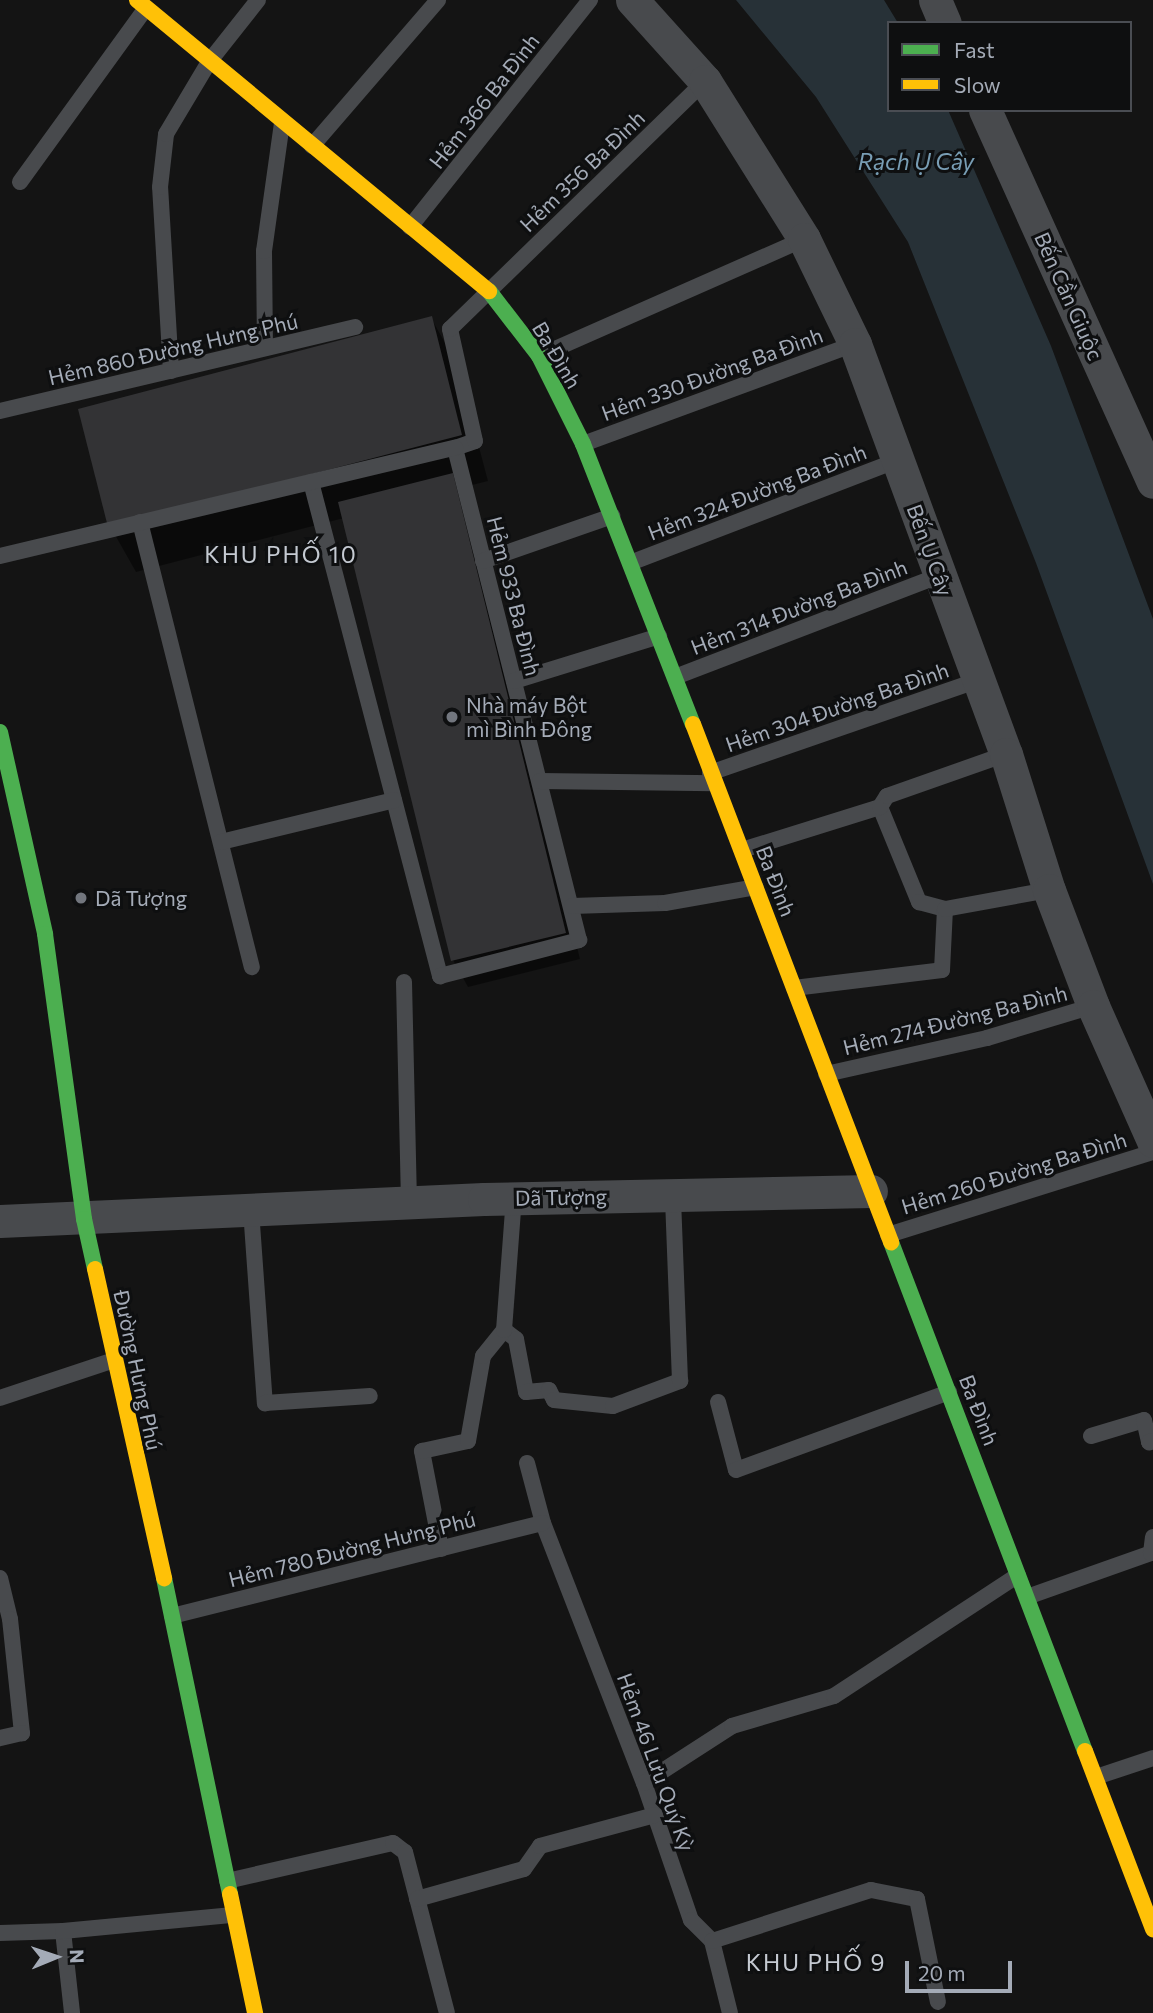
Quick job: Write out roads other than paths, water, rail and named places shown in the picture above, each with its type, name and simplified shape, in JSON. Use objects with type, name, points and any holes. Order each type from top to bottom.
[{"type":"street","name":"Bến Ụ Cây","points":[[632,0],[705,81],[804,239],[855,344],[938,576],[1006,754],[1049,890],[1093,1006],[1153,1141]]},
{"type":"street","points":[[935,0],[944,21]]},
{"type":"street","name":"Ba Đình","points":[[142,4],[489,292],[539,356],[583,444],[659,636],[1020,1574],[1153,1929]]},
{"type":"street","name":"Bến Cần Giuộc","points":[[986,112],[1153,482]]},
{"type":"street","name":"Đường Hưng Phú","points":[[0,732],[45,934],[84,1219],[256,2013]]},
{"type":"street","name":"Dã Tượng","points":[[0,1221],[514,1199],[871,1191]]},
{"type":"lane","points":[[171,371],[160,187],[166,134],[209,62],[258,0]]},
{"type":"lane","points":[[312,146],[438,0]]},
{"type":"lane","name":"Hẻm 366 Ba Đình","points":[[410,227],[590,0]]},
{"type":"lane","points":[[20,182],[142,4]]},
{"type":"lane","name":"Hẻm 356 Ba Đình","points":[[489,292],[590,190],[705,81]]},
{"type":"lane","points":[[265,348],[264,251],[282,121]]},
{"type":"lane","points":[[539,356],[804,239]]},
{"type":"lane","points":[[0,556],[475,441],[450,329],[489,292]]},
{"type":"lane","name":"Hẻm 860 Đường Hưng Phú","points":[[0,411],[355,327]]},
{"type":"lane","name":"Hẻm 330 Đường Ba Đình","points":[[583,444],[855,344]]},
{"type":"lane","name":"Hẻm 933 Ba Đình","points":[[394,800],[440,976],[579,940],[455,448]]},
{"type":"lane","name":"Hẻm 324 Đường Ba Đình","points":[[630,563],[898,460]]},
{"type":"lane","points":[[221,842],[394,800],[311,482]]},
{"type":"lane","points":[[484,561],[612,516]]},
{"type":"lane","points":[[139,522],[253,967]]},
{"type":"lane","name":"Hẻm 314 Đường Ba Đình","points":[[675,677],[938,576]]},
{"type":"lane","points":[[514,681],[659,636]]},
{"type":"lane","name":"Hẻm 304 Đường Ba Đình","points":[[540,781],[712,778],[978,680]]},
{"type":"lane","points":[[742,850],[880,807],[887,796],[1006,754]]},
{"type":"lane","points":[[880,807],[919,902],[945,909],[1049,890]]},
{"type":"lane","points":[[572,906],[665,903],[756,887]]},
{"type":"lane","points":[[794,988],[942,970],[945,909]]},
{"type":"lane","points":[[404,982],[408,1203]]},
{"type":"lane","name":"Hẻm 274 Đường Ba Đình","points":[[826,1074],[987,1038],[1093,1006]]},
{"type":"lane","name":"Hẻm 260 Đường Ba Đình","points":[[888,1235],[1153,1152]]},
{"type":"lane","points":[[504,1330],[516,1339],[526,1392],[549,1391],[554,1400],[613,1406],[680,1381],[673,1195]]},
{"type":"lane","points":[[441,1549],[422,1451],[468,1441],[483,1356],[504,1330],[514,1199]]},
{"type":"lane","points":[[251,1210],[265,1403],[370,1396]]},
{"type":"lane","points":[[0,1398],[114,1360]]},
{"type":"lane","points":[[718,1402],[736,1470],[949,1392]]},
{"type":"lane","points":[[1091,1436],[1144,1420],[1149,1442],[1153,1441]]},
{"type":"lane","name":"Hẻm 46 Lưu Quý Kỳ","points":[[527,1464],[543,1523],[644,1783],[691,1920],[712,1941],[730,2013]]},
{"type":"lane","name":"Hẻm 780 Đường Hưng Phú","points":[[172,1616],[543,1523]]},
{"type":"lane","points":[[1027,1597],[1151,1553],[1153,1537]]},
{"type":"lane","points":[[644,1783],[732,1726],[834,1696],[1020,1574]]},
{"type":"lane","points":[[0,1578],[10,1619],[22,1733],[0,1738]]},
{"type":"lane","points":[[1096,1777],[1153,1758]]},
{"type":"lane","points":[[417,1899],[524,1869],[540,1846],[655,1815]]},
{"type":"lane","points":[[226,1881],[393,1843],[405,1852],[447,2013]]},
{"type":"lane","points":[[712,1941],[871,1889],[917,1899],[938,2002]]},
{"type":"lane","points":[[0,1933],[63,1931],[233,1915]]},
{"type":"lane","points":[[63,1931],[72,2013]]},
{"type":"water","name":"Rạch Ụ Cây","points":[[736,0],[884,0],[897,21],[887,21],[887,112],[949,112],[1051,346],[1153,619],[1153,884],[1036,563],[908,242],[816,97]]},
{"type":"place","name":"Nhà máy Bột mì Bình Đông","points":[[452,717]]},
{"type":"place","name":"Dã Tượng","points":[[81,898]]},
{"type":"district","name":"KHU PHỐ 10","points":[[281,554]]},
{"type":"district","name":"KHU PHỐ 9","points":[[816,1962]]}]
